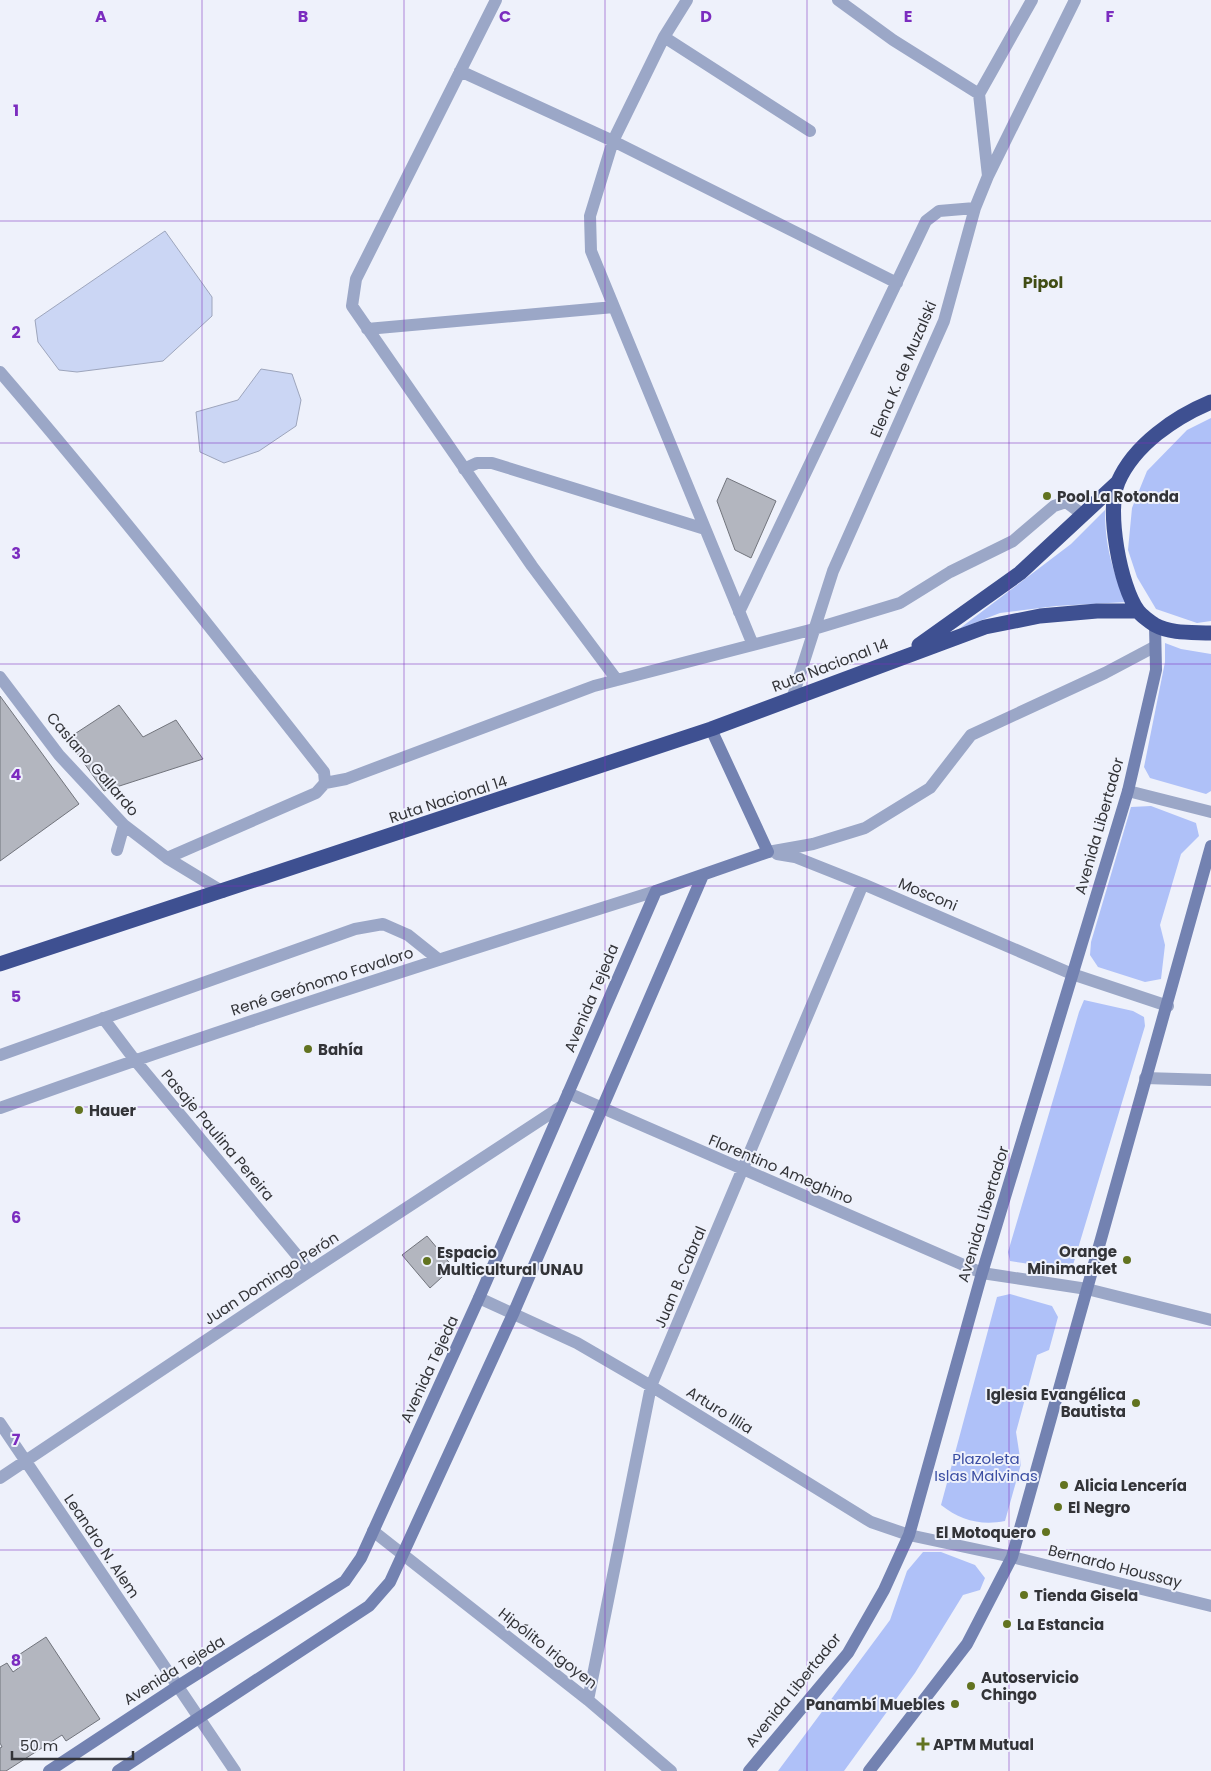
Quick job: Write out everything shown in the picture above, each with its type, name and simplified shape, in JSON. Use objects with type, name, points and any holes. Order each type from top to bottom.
[{"type":"highway","name":"Ruta Nacional 14","points":[[904,656],[1020,573],[1117,483],[1130,461],[1146,442],[1196,408],[1211,402]]},
{"type":"highway","name":"Ruta Nacional 14","points":[[1117,483],[1114,505],[1115,537],[1121,570],[1138,611],[1155,625],[1173,631],[1211,634]]},
{"type":"highway","name":"Ruta Nacional 14","points":[[0,964],[711,730],[985,627],[1040,616],[1097,611],[1138,611]]},
{"type":"main road","name":"Avenida Libertador","points":[[749,1771],[848,1653],[884,1590],[909,1535],[982,1273],[1128,791],[1156,670],[1155,625]]},
{"type":"main road","points":[[656,891],[768,852],[711,730]]},
{"type":"main road","points":[[869,1771],[967,1644],[1012,1557],[1088,1289],[1145,1078],[1168,1006],[1211,846]]},
{"type":"main road","points":[[118,1771],[369,1606],[390,1582],[513,1314],[703,875]]},
{"type":"main road","name":"Avenida Tejeda","points":[[49,1771],[178,1686],[345,1581],[361,1558],[479,1298],[656,891]]},
{"type":"street","points":[[496,0],[356,279],[352,306],[532,566],[617,680]]},
{"type":"street","points":[[687,0],[664,37],[613,141],[590,216],[591,251],[753,645]]},
{"type":"street","points":[[838,0],[893,40],[979,94]]},
{"type":"street","points":[[988,176],[979,94],[1032,0]]},
{"type":"street","name":"Elena K. de Muzalski","points":[[792,699],[833,572],[944,321],[975,208],[988,176],[1075,0]]},
{"type":"street","points":[[664,37],[810,131]]},
{"type":"street","points":[[460,71],[613,141],[897,283]]},
{"type":"street","points":[[739,612],[926,221],[939,211],[975,208]]},
{"type":"street","points":[[367,329],[614,307]]},
{"type":"street","points":[[0,372],[92,478],[324,772],[326,783]]},
{"type":"street","points":[[464,468],[477,463],[492,463],[705,529]]},
{"type":"street","points":[[167,858],[316,793],[326,783],[346,779],[594,686],[814,629],[900,603],[950,572],[1013,541],[1054,506],[1066,502],[1082,514]]},
{"type":"street","points":[[768,852],[813,844],[865,828],[930,788],[971,735],[1154,647]]},
{"type":"street","name":"Casiano Gallardo","points":[[0,677],[59,755],[124,825],[167,858],[223,892]]},
{"type":"street","points":[[1128,791],[1211,812]]},
{"type":"street","points":[[117,850],[124,825]]},
{"type":"street","name":"Mosconi","points":[[768,852],[795,857],[863,884],[1072,974],[1168,1006]]},
{"type":"street","name":"Juan B. Cabral","points":[[588,1700],[651,1386],[863,884]]},
{"type":"street","name":"René Gerónomo Favaloro","points":[[0,1108],[134,1060],[438,959],[656,891]]},
{"type":"street","points":[[0,1055],[355,929],[382,924],[408,935],[438,959]]},
{"type":"street","name":"Pasaje Paulina Pereira","points":[[103,1018],[134,1060],[310,1271]]},
{"type":"street","points":[[1145,1078],[1211,1080]]},
{"type":"street","name":"Florentino Ameghino","points":[[568,1093],[743,1171],[982,1273],[1088,1289],[1211,1320]]},
{"type":"street","name":"Juan Domingo Perón","points":[[0,1478],[310,1271],[562,1106]]},
{"type":"street","name":"Arturo Illia","points":[[479,1298],[577,1343],[651,1386],[870,1522],[909,1535],[1012,1557]]},
{"type":"street","name":"Leandro N. Alem","points":[[0,1423],[24,1462],[178,1686],[197,1718]]},
{"type":"street","name":"Hipólito Irigoyen","points":[[373,1531],[588,1700],[671,1771]]},
{"type":"street","name":"Bernardo Houssay","points":[[1012,1557],[1211,1606]]},
{"type":"street","points":[[197,1718],[234,1771]]},
{"type":"green space","points":[[1211,418],[1211,621],[1197,623],[1156,609],[1137,577],[1128,550],[1132,508],[1147,471],[1187,430]]},
{"type":"green space","points":[[1105,510],[1106,535],[1110,557],[1126,602],[1056,606],[1000,613],[959,629],[1071,544]]},
{"type":"green space","points":[[1165,643],[1181,649],[1211,654],[1211,791],[1206,794],[1150,778],[1144,767],[1165,662]]},
{"type":"green space","points":[[1151,806],[1196,823],[1199,836],[1181,854],[1160,925],[1165,945],[1161,979],[1145,982],[1098,967],[1090,955],[1091,942],[1131,807]]},
{"type":"green space","points":[[1084,1000],[1133,1011],[1144,1017],[1145,1026],[1073,1265],[1057,1268],[1010,1261],[1008,1252]]},
{"type":"green space","name":"Plazoleta Islas Malvinas","points":[[1010,1294],[1052,1306],[1058,1317],[1049,1350],[1037,1355],[1016,1432],[1021,1464],[1005,1521],[979,1522],[956,1515],[941,1505],[997,1297]]},
{"type":"green space","points":[[923,1552],[941,1552],[975,1565],[985,1578],[980,1590],[963,1595],[915,1673],[844,1771],[778,1771],[890,1620],[907,1571]]},
{"type":"shaded area","points":[[165,231],[212,297],[212,316],[163,361],[77,372],[59,370],[38,342],[35,320]]},
{"type":"shaded area","points":[[261,369],[292,374],[301,400],[296,426],[259,451],[224,463],[200,452],[196,412],[238,400]]},
{"type":"building","points":[[727,478],[776,501],[751,558],[735,550],[717,501]]},
{"type":"building","points":[[0,696],[79,804],[0,861]]},
{"type":"building","points":[[119,705],[143,737],[176,720],[203,759],[104,791],[67,739]]},
{"type":"building","name":"Espacio Multicultural UNAU","points":[[427,1236],[453,1267],[430,1288],[402,1255]]},
{"type":"building","points":[[46,1637],[100,1719],[66,1741],[62,1735],[6,1771],[0,1771],[0,1748],[2,1747],[0,1743],[0,1667],[7,1663],[13,1672],[20,1667],[14,1658]]},
{"type":"place","name":"Pool La Rotonda","points":[[1047,496]]},
{"type":"place","name":"Bahía","points":[[308,1049]]},
{"type":"place","name":"Hauer","points":[[79,1110]]},
{"type":"place","name":"Orange Minimarket","points":[[1127,1260]]},
{"type":"place","name":"Espacio Multicultural UNAU","points":[[427,1261]]},
{"type":"place","name":"Iglesia Evangélica Bautista","points":[[1136,1403]]},
{"type":"place","name":"Alicia Lencería","points":[[1064,1485]]},
{"type":"place","name":"El Negro","points":[[1058,1507]]},
{"type":"place","name":"El Motoquero","points":[[1046,1532]]},
{"type":"place","name":"Tienda Gisela","points":[[1024,1595]]},
{"type":"place","name":"La Estancia","points":[[1007,1624]]},
{"type":"place","name":"Autoservicio Chingo","points":[[971,1686]]},
{"type":"place","name":"Panambí Muebles","points":[[955,1704]]},
{"type":"place","name":"APTM Mutual","points":[[923,1744]]},
{"type":"district","name":"Pipol","points":[[1043,282]]}]
